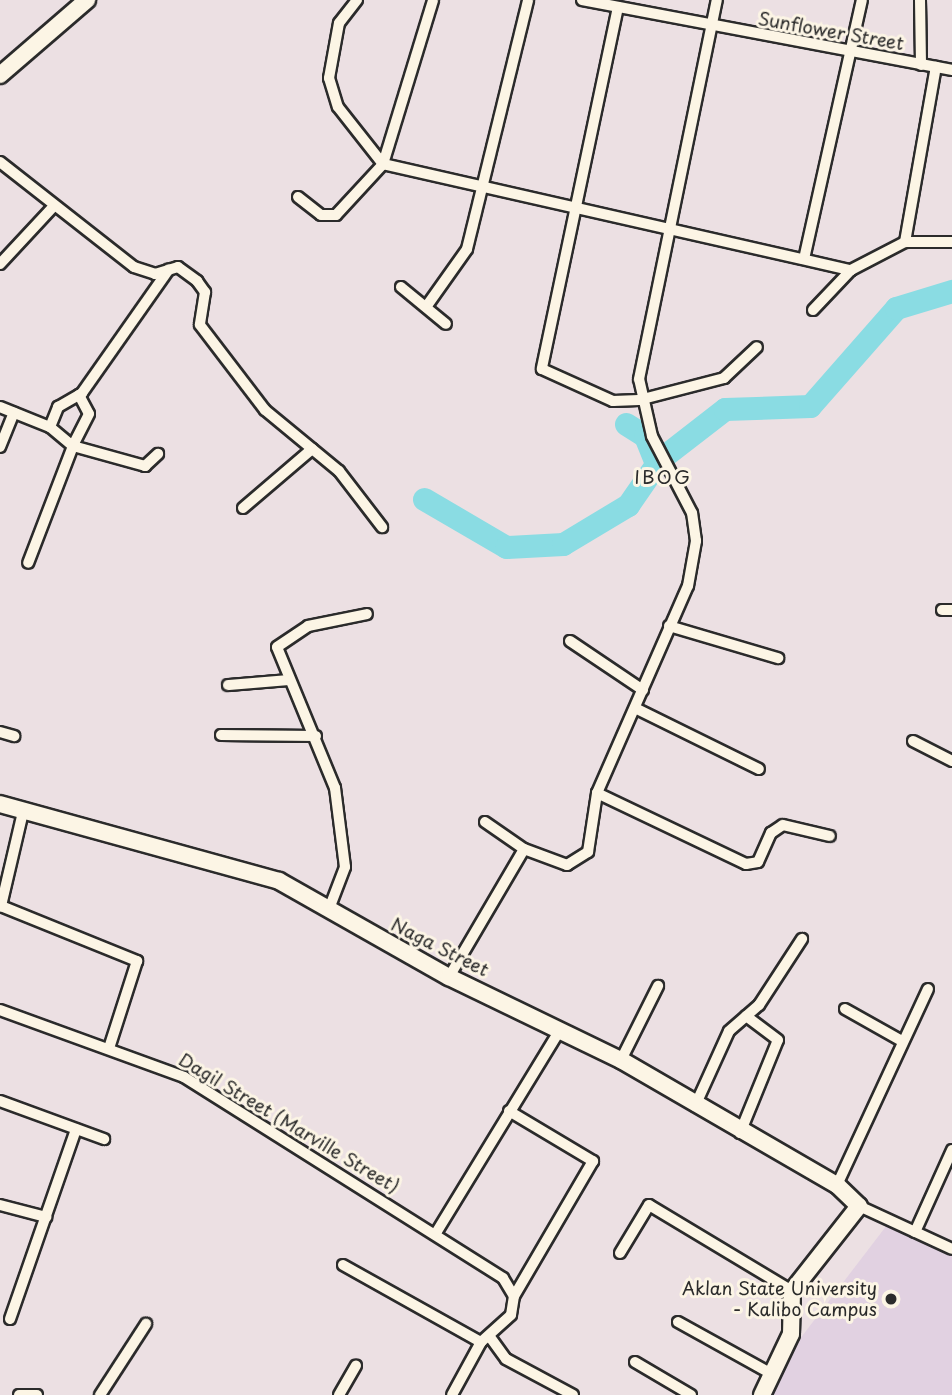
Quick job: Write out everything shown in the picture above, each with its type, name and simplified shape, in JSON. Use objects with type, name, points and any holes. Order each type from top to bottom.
[{"type":"street","points":[[0,75],[87,0]]},
{"type":"street","points":[[357,0],[339,23],[330,78],[338,107],[383,164],[487,184],[851,270]]},
{"type":"street","points":[[298,197],[321,215],[336,215],[383,164],[433,0]]},
{"type":"street","points":[[426,307],[467,249],[487,184],[528,0]]},
{"type":"street","name":"Sunflower Street","points":[[582,0],[711,28],[952,70]]},
{"type":"street","points":[[485,822],[524,849],[567,865],[581,859],[592,839],[597,793],[688,586],[696,541],[692,513],[639,400],[670,227],[717,0]]},
{"type":"street","points":[[804,259],[862,0]]},
{"type":"street","points":[[920,0],[921,65]]},
{"type":"street","points":[[618,7],[573,204],[541,369],[613,401],[639,400],[715,382],[757,347]]},
{"type":"street","points":[[905,242],[936,67]]},
{"type":"street","points":[[0,162],[53,207],[134,267],[155,274],[181,268],[203,286],[200,325],[265,410],[340,471],[382,527]]},
{"type":"street","points":[[0,264],[53,207]]},
{"type":"street","points":[[813,310],[851,270],[905,242],[952,242]]},
{"type":"street","points":[[50,427],[58,407],[79,395],[169,269]]},
{"type":"street","points":[[401,287],[446,324]]},
{"type":"street","points":[[28,563],[73,446],[89,414],[79,395]]},
{"type":"street","points":[[0,407],[50,427],[73,446],[145,466],[158,454]]},
{"type":"street","points":[[0,447],[14,413]]},
{"type":"street","points":[[243,508],[312,449]]},
{"type":"street","points":[[329,909],[345,867],[344,834],[316,736],[276,658],[287,636],[368,614]]},
{"type":"street","points":[[669,626],[778,658]]},
{"type":"street","points":[[570,641],[643,690]]},
{"type":"street","points":[[228,685],[287,680]]},
{"type":"street","points":[[635,708],[759,769]]},
{"type":"street","points":[[0,732],[14,736]]},
{"type":"street","points":[[221,735],[316,736]]},
{"type":"street","points":[[913,741],[952,761]]},
{"type":"street","points":[[597,793],[746,864],[758,862],[771,833],[783,825],[830,836]]},
{"type":"street","name":"Naga Street","points":[[0,804],[279,881],[449,977],[621,1060],[740,1133],[837,1185],[859,1206]]},
{"type":"street","points":[[23,812],[1,906],[137,961],[109,1048]]},
{"type":"street","points":[[449,977],[524,849]]},
{"type":"street","points":[[695,1106],[729,1031],[746,1016],[802,939]]},
{"type":"street","points":[[621,1060],[658,986]]},
{"type":"street","points":[[837,1185],[928,989]]},
{"type":"street","points":[[845,1009],[902,1041]]},
{"type":"street","name":"Dagil Street (Marville Street)","points":[[0,1010],[184,1077],[436,1233],[503,1278],[514,1296]]},
{"type":"street","points":[[740,1133],[778,1041],[746,1016]]},
{"type":"street","points":[[436,1233],[560,1030]]},
{"type":"street","points":[[0,1101],[104,1139]]},
{"type":"street","points":[[452,1395],[486,1340],[511,1315],[514,1296],[593,1161],[509,1111]]},
{"type":"street","points":[[10,1319],[76,1129]]},
{"type":"street","points":[[915,1232],[952,1150]]},
{"type":"street","points":[[0,1205],[46,1217]]},
{"type":"street","points":[[620,1253],[649,1205],[792,1291]]},
{"type":"street","points":[[762,1395],[791,1334],[792,1291],[859,1206],[952,1249]]},
{"type":"street","points":[[343,1265],[486,1340],[506,1359],[573,1395]]},
{"type":"street","points":[[678,1322],[772,1374]]},
{"type":"street","points":[[100,1395],[146,1324]]},
{"type":"street","points":[[635,1362],[691,1395]]},
{"type":"street","points":[[339,1395],[356,1365]]},
{"type":"street","points":[[19,1395],[37,1395]]},
{"type":"shaded area","name":"Aklan State University - Kalibo Campus","points":[[887,1225],[952,1254],[952,1395],[770,1395],[796,1344]]},
{"type":"waterway","points":[[668,453],[725,409],[810,406],[896,308],[952,291]]},
{"type":"waterway","points":[[626,424],[645,436],[656,463]]},
{"type":"waterway","points":[[424,499],[506,547],[563,544],[628,505],[659,460]]},
{"type":"place","name":"Aklan State University - Kalibo Campus","points":[[891,1299]]},
{"type":"district","name":"IBOG","points":[[663,477]]}]
